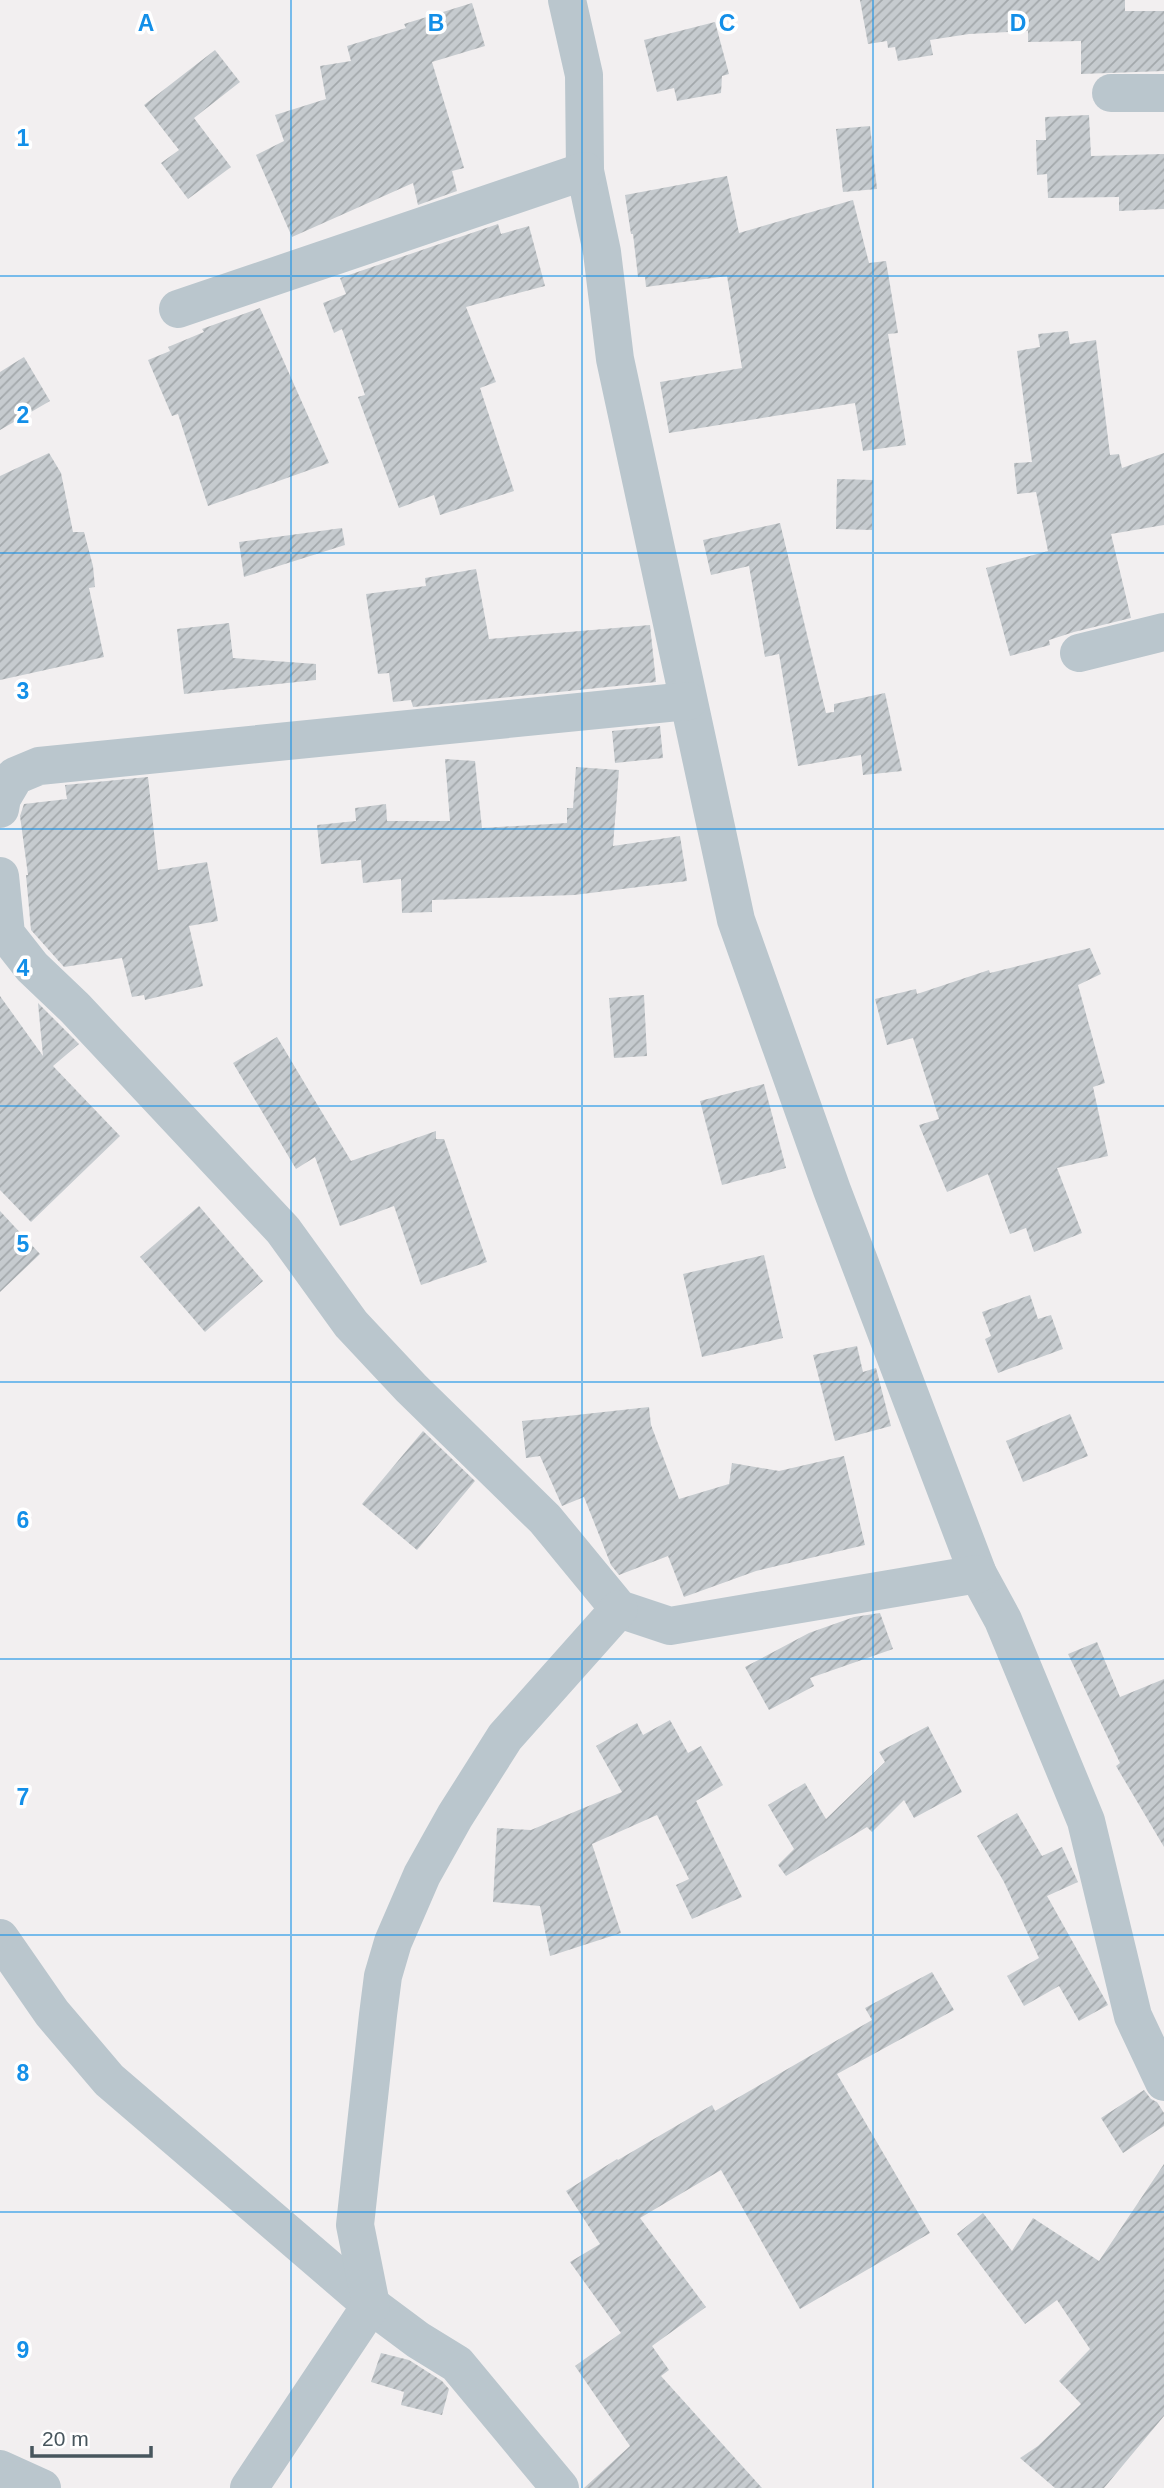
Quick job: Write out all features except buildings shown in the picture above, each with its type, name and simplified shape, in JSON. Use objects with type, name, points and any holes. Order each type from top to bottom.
[{"type":"street","points":[[567,0],[584,75],[585,171],[602,252],[615,359],[736,920],[832,1190],[978,1574],[1003,1620],[1086,1821],[1133,2016],[1164,2082]]},
{"type":"street","points":[[1111,93],[1164,93]]},
{"type":"street","points":[[178,309],[585,171]]},
{"type":"street","points":[[1079,653],[1164,632]]},
{"type":"street","points":[[0,809],[2,798],[15,776],[39,766],[688,701]]},
{"type":"street","points":[[0,876],[6,934],[32,967],[75,1008],[283,1230],[351,1324],[411,1388],[545,1519],[619,1609],[670,1626],[978,1574]]},
{"type":"street","points":[[249,2488],[371,2305],[355,2225],[383,1976],[393,1942],[422,1875],[455,1816],[505,1737],[619,1609]]},
{"type":"street","points":[[0,1938],[52,2013],[109,2080],[371,2305],[418,2340],[457,2364],[560,2488]]},
{"type":"street","points":[[0,2469],[42,2488]]}]
